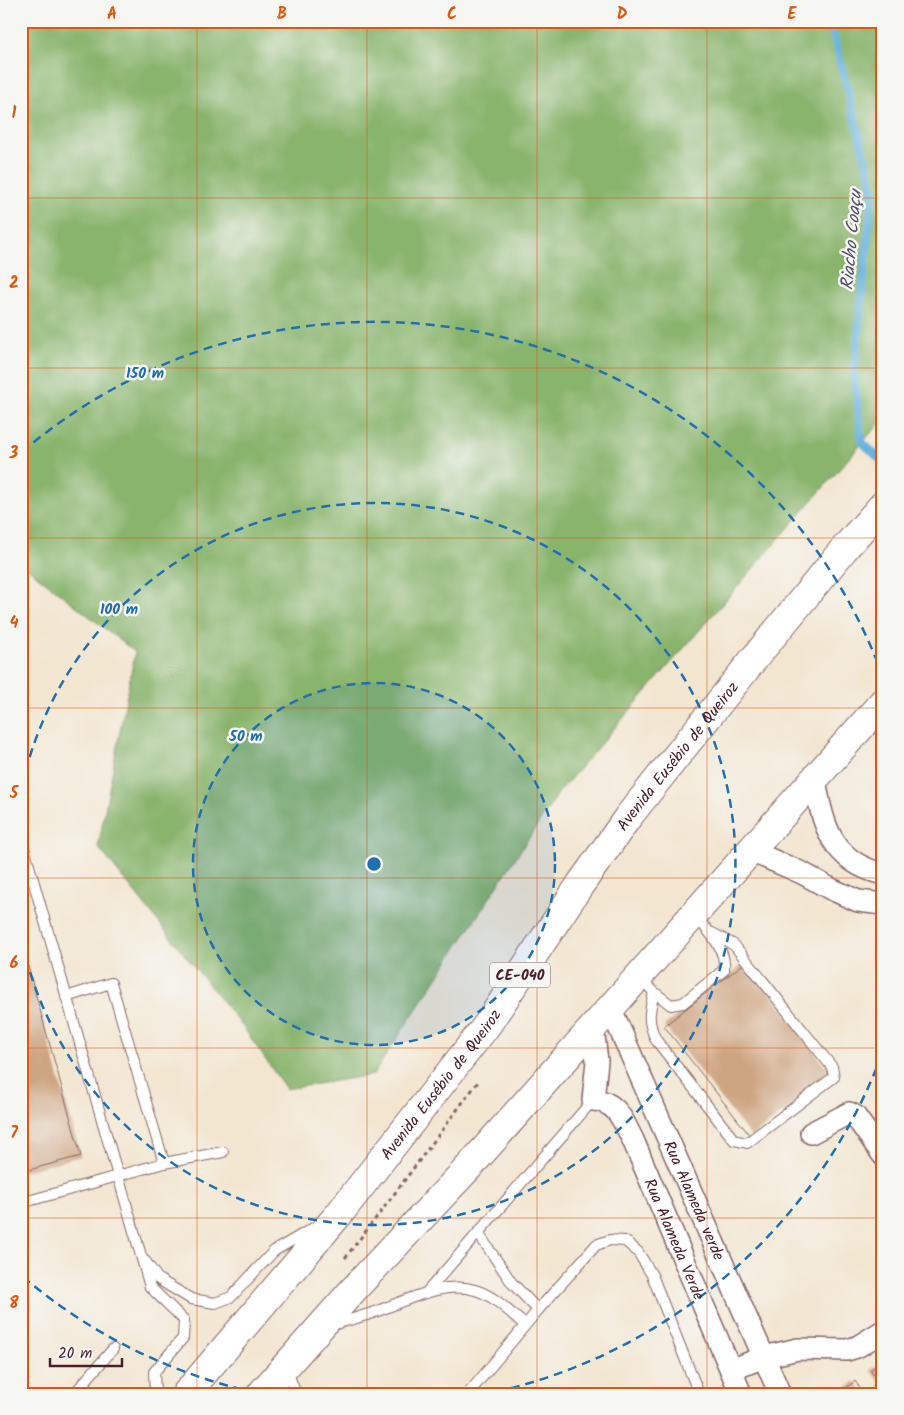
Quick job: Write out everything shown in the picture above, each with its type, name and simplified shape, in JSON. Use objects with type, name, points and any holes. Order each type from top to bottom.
[{"type":"highway","name":"Avenida Eusébio de Queiroz","points":[[186,1394],[339,1214],[487,1025],[580,885],[628,817],[752,660],[883,505]]},
{"type":"highway","points":[[261,1394],[318,1329],[468,1168],[610,1007],[646,984],[703,924],[751,851],[883,702]]},
{"type":"street","points":[[815,779],[820,812],[830,837],[845,855],[867,870],[883,874]]},
{"type":"street","points":[[751,851],[802,872],[831,890],[858,900],[883,904]]},
{"type":"street","name":"Rua Alameda verde","points":[[610,1007],[780,1394]]},
{"type":"street","points":[[593,1028],[597,1061],[593,1100]]},
{"type":"street","name":"Rua Alameda Verde","points":[[593,1100],[603,1100],[612,1106],[619,1114],[633,1140],[741,1394]]},
{"type":"street","points":[[811,1133],[849,1112],[855,1116],[883,1155]]},
{"type":"street","points":[[731,1370],[764,1357],[798,1349],[846,1350],[857,1347],[883,1331]]},
{"type":"lane","points":[[21,838],[150,1287],[184,1320],[183,1338],[154,1372],[155,1394]]},
{"type":"lane","points":[[646,984],[671,1005],[682,1003],[724,970],[725,961],[703,924]]},
{"type":"lane","points":[[646,984],[648,1016],[650,1027],[656,1040],[734,1140],[747,1144],[834,1077],[832,1067],[734,945],[703,924]]},
{"type":"lane","points":[[66,997],[111,983],[164,1163]]},
{"type":"lane","points":[[426,1293],[593,1100]]},
{"type":"lane","points":[[21,1203],[164,1163],[223,1152]]},
{"type":"lane","points":[[140,1254],[158,1280],[191,1298],[215,1303],[231,1297],[274,1251],[339,1214]]},
{"type":"lane","points":[[478,1232],[512,1283],[538,1310]]},
{"type":"lane","points":[[468,1394],[525,1325],[596,1245],[610,1240],[625,1241],[638,1252],[652,1275],[699,1394]]},
{"type":"lane","points":[[318,1329],[371,1313],[426,1293],[452,1288],[475,1290],[488,1295],[525,1325]]},
{"type":"lane","points":[[74,1394],[113,1349]]},
{"type":"lane","points":[[286,1367],[296,1394]]},
{"type":"green space","points":[[21,21],[883,21],[883,419],[559,792],[373,1075],[286,1089],[243,1027],[98,847],[135,652],[21,563]]},
{"type":"building","points":[[21,942],[81,1156],[21,1172]]},
{"type":"building","points":[[747,961],[832,1075],[751,1137],[664,1026]]},
{"type":"building","points":[[883,1361],[883,1394],[868,1394],[881,1385],[870,1370]]},
{"type":"building","points":[[855,1381],[864,1394],[838,1394]]},
{"type":"waterway","name":"Riacho Coaçu","points":[[820,21],[833,33],[873,189],[854,375],[862,442],[883,462]]}]
